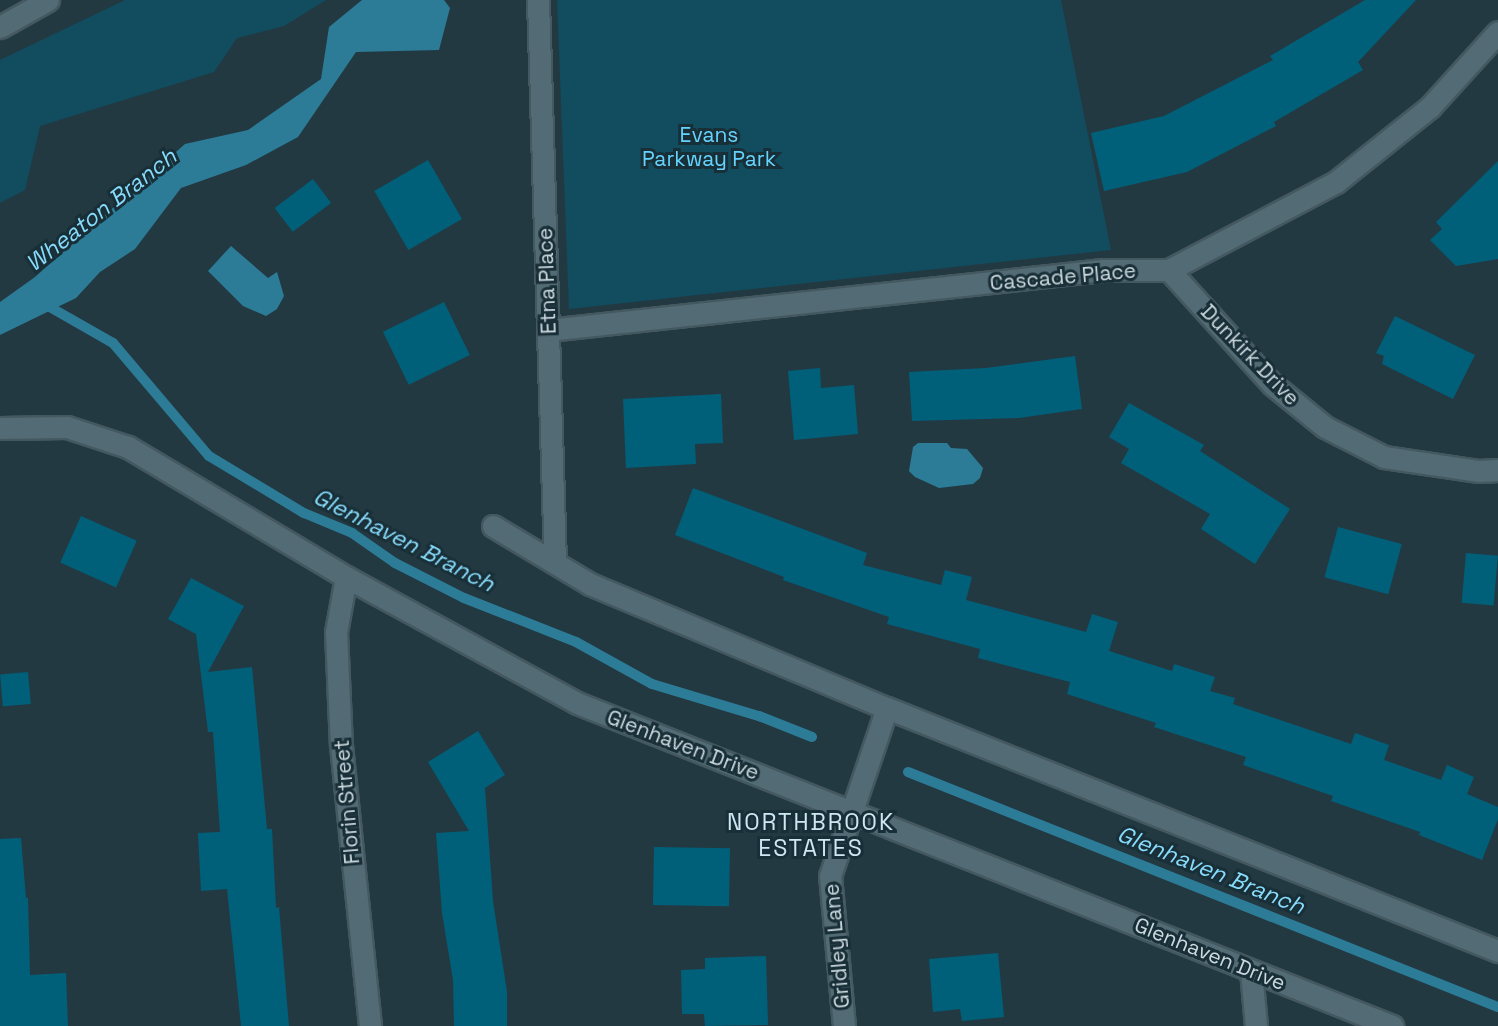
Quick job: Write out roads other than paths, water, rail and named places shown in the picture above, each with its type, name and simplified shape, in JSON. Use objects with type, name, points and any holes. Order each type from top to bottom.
[{"type":"street","points":[[0,27],[48,0]]},
{"type":"street","name":"Etna Place","points":[[538,0],[555,562]]},
{"type":"street","name":"Cascade Place","points":[[548,330],[1103,270],[1169,270],[1336,182],[1430,107],[1498,32]]},
{"type":"street","name":"Dunkirk Drive","points":[[1169,270],[1272,384],[1325,427],[1384,457],[1479,471],[1498,470]]},
{"type":"street","name":"Glenhaven Drive","points":[[0,428],[67,427],[128,447],[346,577],[577,703],[1392,1026]]},
{"type":"street","points":[[493,526],[590,584],[887,708],[1498,951]]},
{"type":"street","name":"Florin Street","points":[[346,577],[337,632],[341,745],[370,1026]]},
{"type":"street","name":"Gridley Lane","points":[[844,1026],[830,876],[887,708]]},
{"type":"street","points":[[1251,971],[1255,1026]]},
{"type":"waterway","name":"Glenhaven Branch","points":[[41,302],[113,343],[209,456],[304,513],[352,533],[395,563],[464,598],[576,642],[652,684],[759,716],[812,737]]},
{"type":"waterway","name":"Glenhaven Branch","points":[[908,772],[1498,1007]]},
{"type":"district","name":"NORTHBROOK ESTATES","points":[[811,835]]},
{"type":"park label","name":"Evans Parkway Park","points":[[709,147]]},
{"type":"water label","name":"Wheaton Branch","points":[[101,210]]}]
